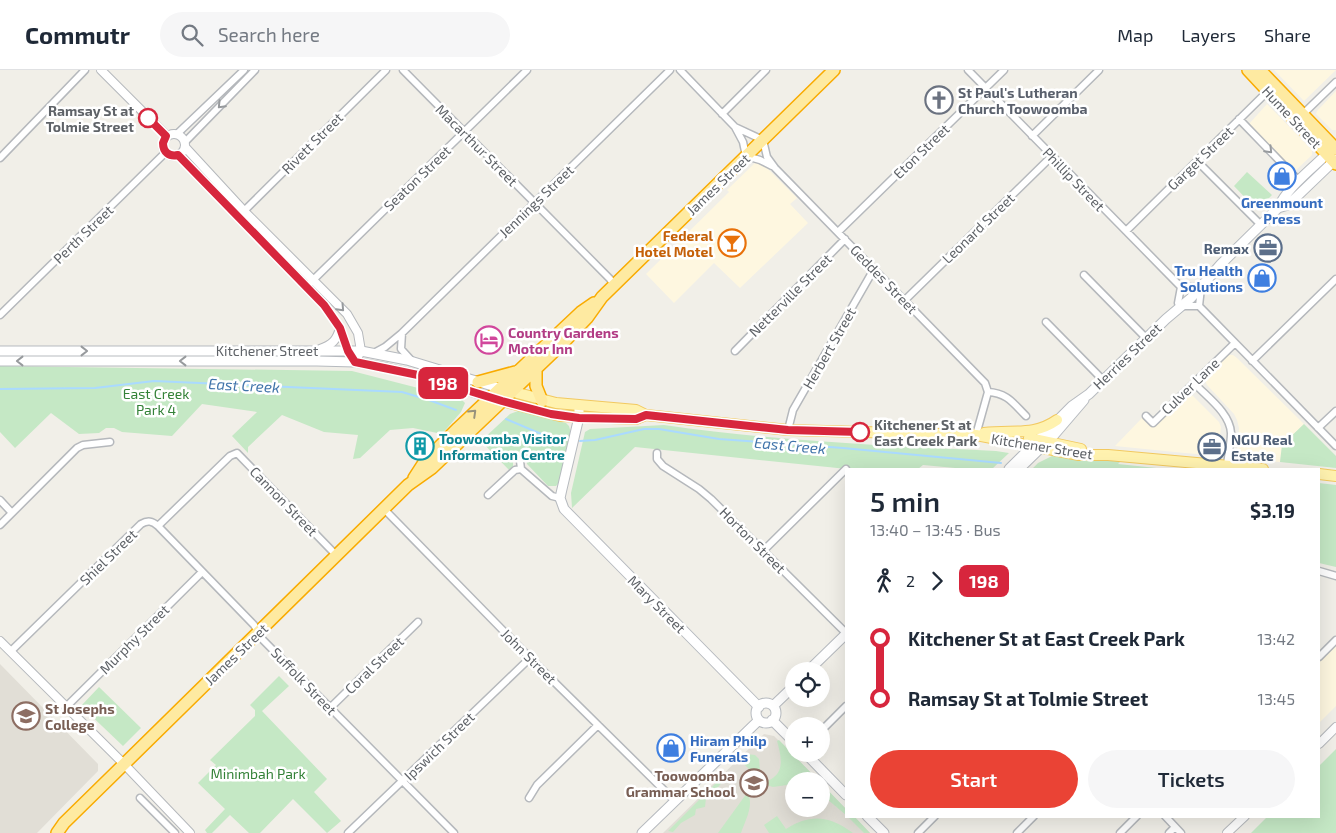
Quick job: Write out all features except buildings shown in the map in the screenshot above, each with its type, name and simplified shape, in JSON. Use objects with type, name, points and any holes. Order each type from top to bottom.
[{"type":"highway","name":"James Street","points":[[51,833],[61,828],[408,485],[432,468],[536,370],[576,329],[602,297],[834,70]]},
{"type":"highway","name":"Hume Street","points":[[1248,70],[1303,114],[1334,154]]},
{"type":"highway","name":"Hume Street","points":[[1260,70],[1271,88],[1334,154]]},
{"type":"highway","name":"James Street","points":[[408,485],[426,461],[499,388],[581,312],[602,297]]},
{"type":"highway","points":[[536,370],[536,386],[542,401]]},
{"type":"highway","points":[[478,382],[517,372]]},
{"type":"main road","name":"Herries Street","points":[[1020,468],[1057,420],[1089,394],[1180,305],[1278,208],[1281,201],[1300,181],[1334,154]]},
{"type":"main road","name":"Herries Street","points":[[1278,208],[1288,205],[1334,154]]},
{"type":"main road","name":"Kitchener Street","points":[[0,351],[362,351],[412,362],[542,401],[636,410],[646,415],[788,430],[976,435],[1040,443]]},
{"type":"main road","name":"Kitchener Street","points":[[0,361],[355,362],[418,375],[489,398],[551,414],[579,418],[636,419],[646,415]]},
{"type":"main road","name":"Herries Street","points":[[1010,468],[1080,407],[1089,394]]},
{"type":"main road","points":[[560,498],[579,418],[579,405]]},
{"type":"main road","points":[[976,435],[992,432],[1032,431],[1043,428],[1057,420]]},
{"type":"main road","name":"Kitchener Street","points":[[992,432],[1040,443],[1079,455],[1108,455],[1254,468]]},
{"type":"main road","points":[[1320,474],[1336,476]]},
{"type":"main road","name":"Mary Street","points":[[560,498],[564,510],[759,707]]},
{"type":"main road","points":[[817,662],[845,635]]},
{"type":"main road","points":[[773,706],[785,695]]},
{"type":"main road","points":[[765,704],[773,706],[776,714],[772,720],[766,723],[759,720],[756,715],[759,707],[765,704]]},
{"type":"main road","points":[[642,833],[759,720]]},
{"type":"main road","points":[[772,720],[785,733]]},
{"type":"main road","points":[[814,762],[845,795]]},
{"type":"main road","points":[[869,818],[884,833]]},
{"type":"street","points":[[0,158],[85,70]]},
{"type":"street","points":[[101,70],[166,136]]},
{"type":"street","points":[[177,134],[244,70]]},
{"type":"street","points":[[166,136],[163,143],[166,152],[170,155],[178,155],[182,152],[185,145],[255,70]]},
{"type":"street","name":"Rivett Street","points":[[238,217],[386,70]]},
{"type":"street","name":"Macarthur Street","points":[[402,70],[614,285]]},
{"type":"street","name":"Seaton Street","points":[[307,286],[527,70]]},
{"type":"street","name":"Jennings Street","points":[[374,353],[385,347],[402,333],[670,70]]},
{"type":"street","points":[[680,70],[735,128],[743,142],[746,156]]},
{"type":"street","points":[[722,114],[766,70]]},
{"type":"street","name":"Phillip Street","points":[[968,70],[1181,288]]},
{"type":"street","name":"Eton Street","points":[[838,232],[1004,70]]},
{"type":"street","points":[[1032,136],[1099,70]]},
{"type":"street","points":[[234,79],[240,85]]},
{"type":"street","points":[[1303,114],[1336,82]]},
{"type":"street","name":"Garget Street","points":[[1126,231],[1271,88]]},
{"type":"street","points":[[1239,119],[1300,181]]},
{"type":"street","points":[[735,128],[763,140]]},
{"type":"street","points":[[166,136],[177,134],[182,137],[185,145],[244,210],[347,314],[358,333],[362,351],[355,362],[348,351],[334,316],[178,155]]},
{"type":"street","name":"Geddes Street","points":[[763,140],[767,157],[775,168],[981,378],[988,388],[988,392]]},
{"type":"street","name":"Perth Street","points":[[0,315],[166,152]]},
{"type":"street","name":"Geddes Street","points":[[746,156],[763,161],[775,168]]},
{"type":"street","name":"Leonard Street","points":[[905,300],[1052,156]]},
{"type":"street","points":[[1197,161],[1261,225]]},
{"type":"street","name":"Netterville Street","points":[[735,351],[845,239]]},
{"type":"street","name":"Herbert Street","points":[[788,430],[793,410],[874,269]]},
{"type":"street","points":[[1084,275],[1146,338]]},
{"type":"street","points":[[1252,361],[1336,279]]},
{"type":"street","points":[[1200,306],[1180,305],[1181,288],[1197,287],[1200,306],[1336,446]]},
{"type":"street","points":[[1046,322],[1103,380]]},
{"type":"street","points":[[315,350],[328,347],[333,343],[340,328]]},
{"type":"street","points":[[402,333],[401,349],[412,362]]},
{"type":"street","name":"Culver Lane","points":[[1146,416],[1153,423],[1235,343]]},
{"type":"street","points":[[249,361],[250,350]]},
{"type":"street","points":[[1194,383],[1228,422],[1231,433],[1227,465]]},
{"type":"street","points":[[976,435],[988,392],[1002,394],[1007,397],[1026,416]]},
{"type":"street","points":[[1318,428],[1336,411]]},
{"type":"street","points":[[0,525],[78,448],[83,445],[110,442]]},
{"type":"street","name":"Cannon Street","points":[[158,526],[230,456],[237,453],[337,556]]},
{"type":"street","name":"Horton Street","points":[[658,453],[658,459],[663,466],[711,499],[845,633]]},
{"type":"street","points":[[488,494],[515,470],[522,469],[520,461]]},
{"type":"street","name":"Mary Street","points":[[522,469],[552,496],[560,498]]},
{"type":"street","points":[[764,550],[845,471]]},
{"type":"street","points":[[0,500],[12,513]]},
{"type":"street","name":"John Street","points":[[384,508],[530,658],[675,801]]},
{"type":"street","name":"Shiel Street","points":[[11,651],[141,524],[146,521],[152,521],[158,526]]},
{"type":"street","name":"Suffolk Street","points":[[158,526],[254,626],[263,640],[454,833]]},
{"type":"street","points":[[1321,571],[1336,576]]},
{"type":"street","name":"Murphy Street","points":[[66,707],[202,572]]},
{"type":"street","name":"Coral Street","points":[[330,708],[418,622]]},
{"type":"street","points":[[1320,656],[1336,640]]},
{"type":"street","points":[[0,641],[124,764],[190,833]]},
{"type":"street","name":"Ipswich Street","points":[[348,833],[530,658]]},
{"type":"street","points":[[830,722],[845,707]]},
{"type":"street","points":[[529,798],[537,786],[598,725]]},
{"type":"street","points":[[1320,743],[1336,726]]},
{"type":"street","points":[[140,798],[175,833]]},
{"type":"street","points":[[918,833],[933,818]]},
{"type":"street","points":[[1017,833],[1032,818]]},
{"type":"street","points":[[1120,833],[1135,818]]},
{"type":"street","points":[[1167,818],[1182,833]]},
{"type":"street","points":[[1228,833],[1243,818]]},
{"type":"street","points":[[1169,833],[1175,827]]},
{"type":"shaded area","points":[[1274,70],[1336,70],[1304,101]]},
{"type":"shaded area","points":[[1336,91],[1336,130],[1332,130],[1316,114]]},
{"type":"shaded area","points":[[1267,104],[1312,150],[1312,155],[1294,172],[1249,124]]},
{"type":"shaded area","name":"Federal Hotel Motel","points":[[757,161],[762,163],[797,198],[790,204],[808,223],[740,288],[714,263],[674,303],[646,274],[729,192],[727,190]]},
{"type":"shaded area","points":[[1228,355],[1233,355],[1237,358],[1304,424],[1282,445],[1280,462],[1240,459],[1237,454],[1239,428],[1237,420],[1234,414],[1207,385],[1204,378]]},
{"type":"shaded area","points":[[1188,394],[1191,394],[1219,422],[1221,427],[1218,454],[1215,456],[1115,446],[1143,417],[1153,427]]},
{"type":"shaded area","points":[[1336,643],[1336,706],[1320,722],[1320,659]]},
{"type":"shaded area","name":"St Josephs College","points":[[0,664],[98,764],[98,771],[37,833],[0,833]]},
{"type":"shaded area","name":"Toowoomba Grammar School","points":[[764,734],[774,736],[785,747],[785,762],[800,762],[810,772],[785,772],[785,817],[830,817],[830,793],[845,808],[845,818],[855,818],[870,833],[663,833]]},
{"type":"green space","points":[[1247,172],[1272,195],[1257,210],[1234,186]]},
{"type":"green space","name":"East Creek Park 4","points":[[0,366],[352,371],[461,399],[465,403],[461,412],[442,434],[413,428],[390,430],[360,458],[353,459],[358,435],[324,432],[282,415],[248,447],[248,453],[232,436],[257,412],[202,404],[172,436],[122,432],[114,428],[106,428],[99,433],[79,434],[51,413],[15,448],[0,432]]},
{"type":"green space","points":[[518,411],[566,423],[569,426],[571,433],[560,482],[556,486],[548,486],[527,464],[526,459],[513,458],[513,466],[509,470],[481,441],[510,414]]},
{"type":"green space","points":[[1304,424],[1336,456],[1336,468],[1280,462],[1282,445]]},
{"type":"green space","points":[[664,425],[788,439],[1009,453],[993,468],[955,468],[923,465],[919,468],[845,469],[635,447],[572,508],[571,493],[585,432],[590,429]]},
{"type":"green space","points":[[1056,454],[1122,460],[1118,464],[1156,468],[1033,468],[1038,463]]},
{"type":"green space","points":[[1320,483],[1336,485],[1336,567],[1320,563]]},
{"type":"green space","name":"Minimbah Park","points":[[279,676],[289,686],[262,711],[327,779],[314,792],[341,821],[327,833],[293,799],[260,833],[249,833],[230,815],[212,833],[207,833],[205,830],[225,809],[198,783],[216,765],[210,760],[255,716],[255,710],[250,705]]},
{"type":"green space","points":[[99,687],[141,728],[123,746],[81,706]]},
{"type":"green space","points":[[779,740],[785,746],[785,762],[800,762],[810,772],[785,772],[785,785],[773,787],[763,784],[774,777],[780,770],[781,760],[777,741]]},
{"type":"green space","points":[[1336,749],[1336,833],[1251,833],[1266,818],[1320,818],[1320,765]]},
{"type":"green space","points":[[746,754],[755,755],[759,759],[760,771],[756,776],[740,760]]},
{"type":"green space","points":[[725,774],[727,777],[706,798],[705,807],[696,809],[695,815],[681,823],[673,832],[668,831]]},
{"type":"green space","points":[[830,792],[845,808],[845,814],[830,802]]},
{"type":"green space","points":[[747,793],[750,807],[741,833],[718,833]]},
{"type":"green space","points":[[777,816],[786,829],[804,820],[820,819],[836,823],[853,833],[769,833],[764,825]]},
{"type":"green space","points":[[849,818],[856,818],[870,833],[864,833]]},
{"type":"waterway","name":"East Creek","points":[[0,389],[95,388],[154,381],[402,392],[456,410]]},
{"type":"waterway","name":"East Creek","points":[[506,419],[546,436],[567,439]]},
{"type":"waterway","name":"East Creek","points":[[580,441],[595,440],[644,429],[659,429],[719,439],[843,448],[1001,463]]},
{"type":"bus line","name":"198","points":[[148,118],[166,136],[163,143],[166,152],[170,155],[178,155],[334,316],[348,351],[355,362],[418,375],[532,410],[560,416],[636,419],[646,415],[788,430],[860,432]]},
{"type":"place","name":"St Paul's Lutheran Church Toowoomba","points":[[939,100]]},
{"type":"place","name":"Ramsay St at Tolmie Street","points":[[148,118]]},
{"type":"place","name":"Greenmount Press","points":[[1282,176]]},
{"type":"place","name":"Federal Hotel Motel","points":[[732,243]]},
{"type":"place","name":"Remax","points":[[1268,248]]},
{"type":"place","name":"Tru Health Solutions","points":[[1262,278]]},
{"type":"place","name":"Country Gardens Motor Inn","points":[[489,340]]},
{"type":"place","name":"Kitchener St at East Creek Park","points":[[860,432]]},
{"type":"place","name":"Toowoomba Visitor Information Centre","points":[[420,446]]},
{"type":"place","name":"NGU Real Estate","points":[[1212,447]]},
{"type":"place","name":"St Josephs College","points":[[26,716]]},
{"type":"place","name":"Hiram Philp Funerals","points":[[671,748]]},
{"type":"place","name":"Toowoomba Grammar School","points":[[754,783]]}]
